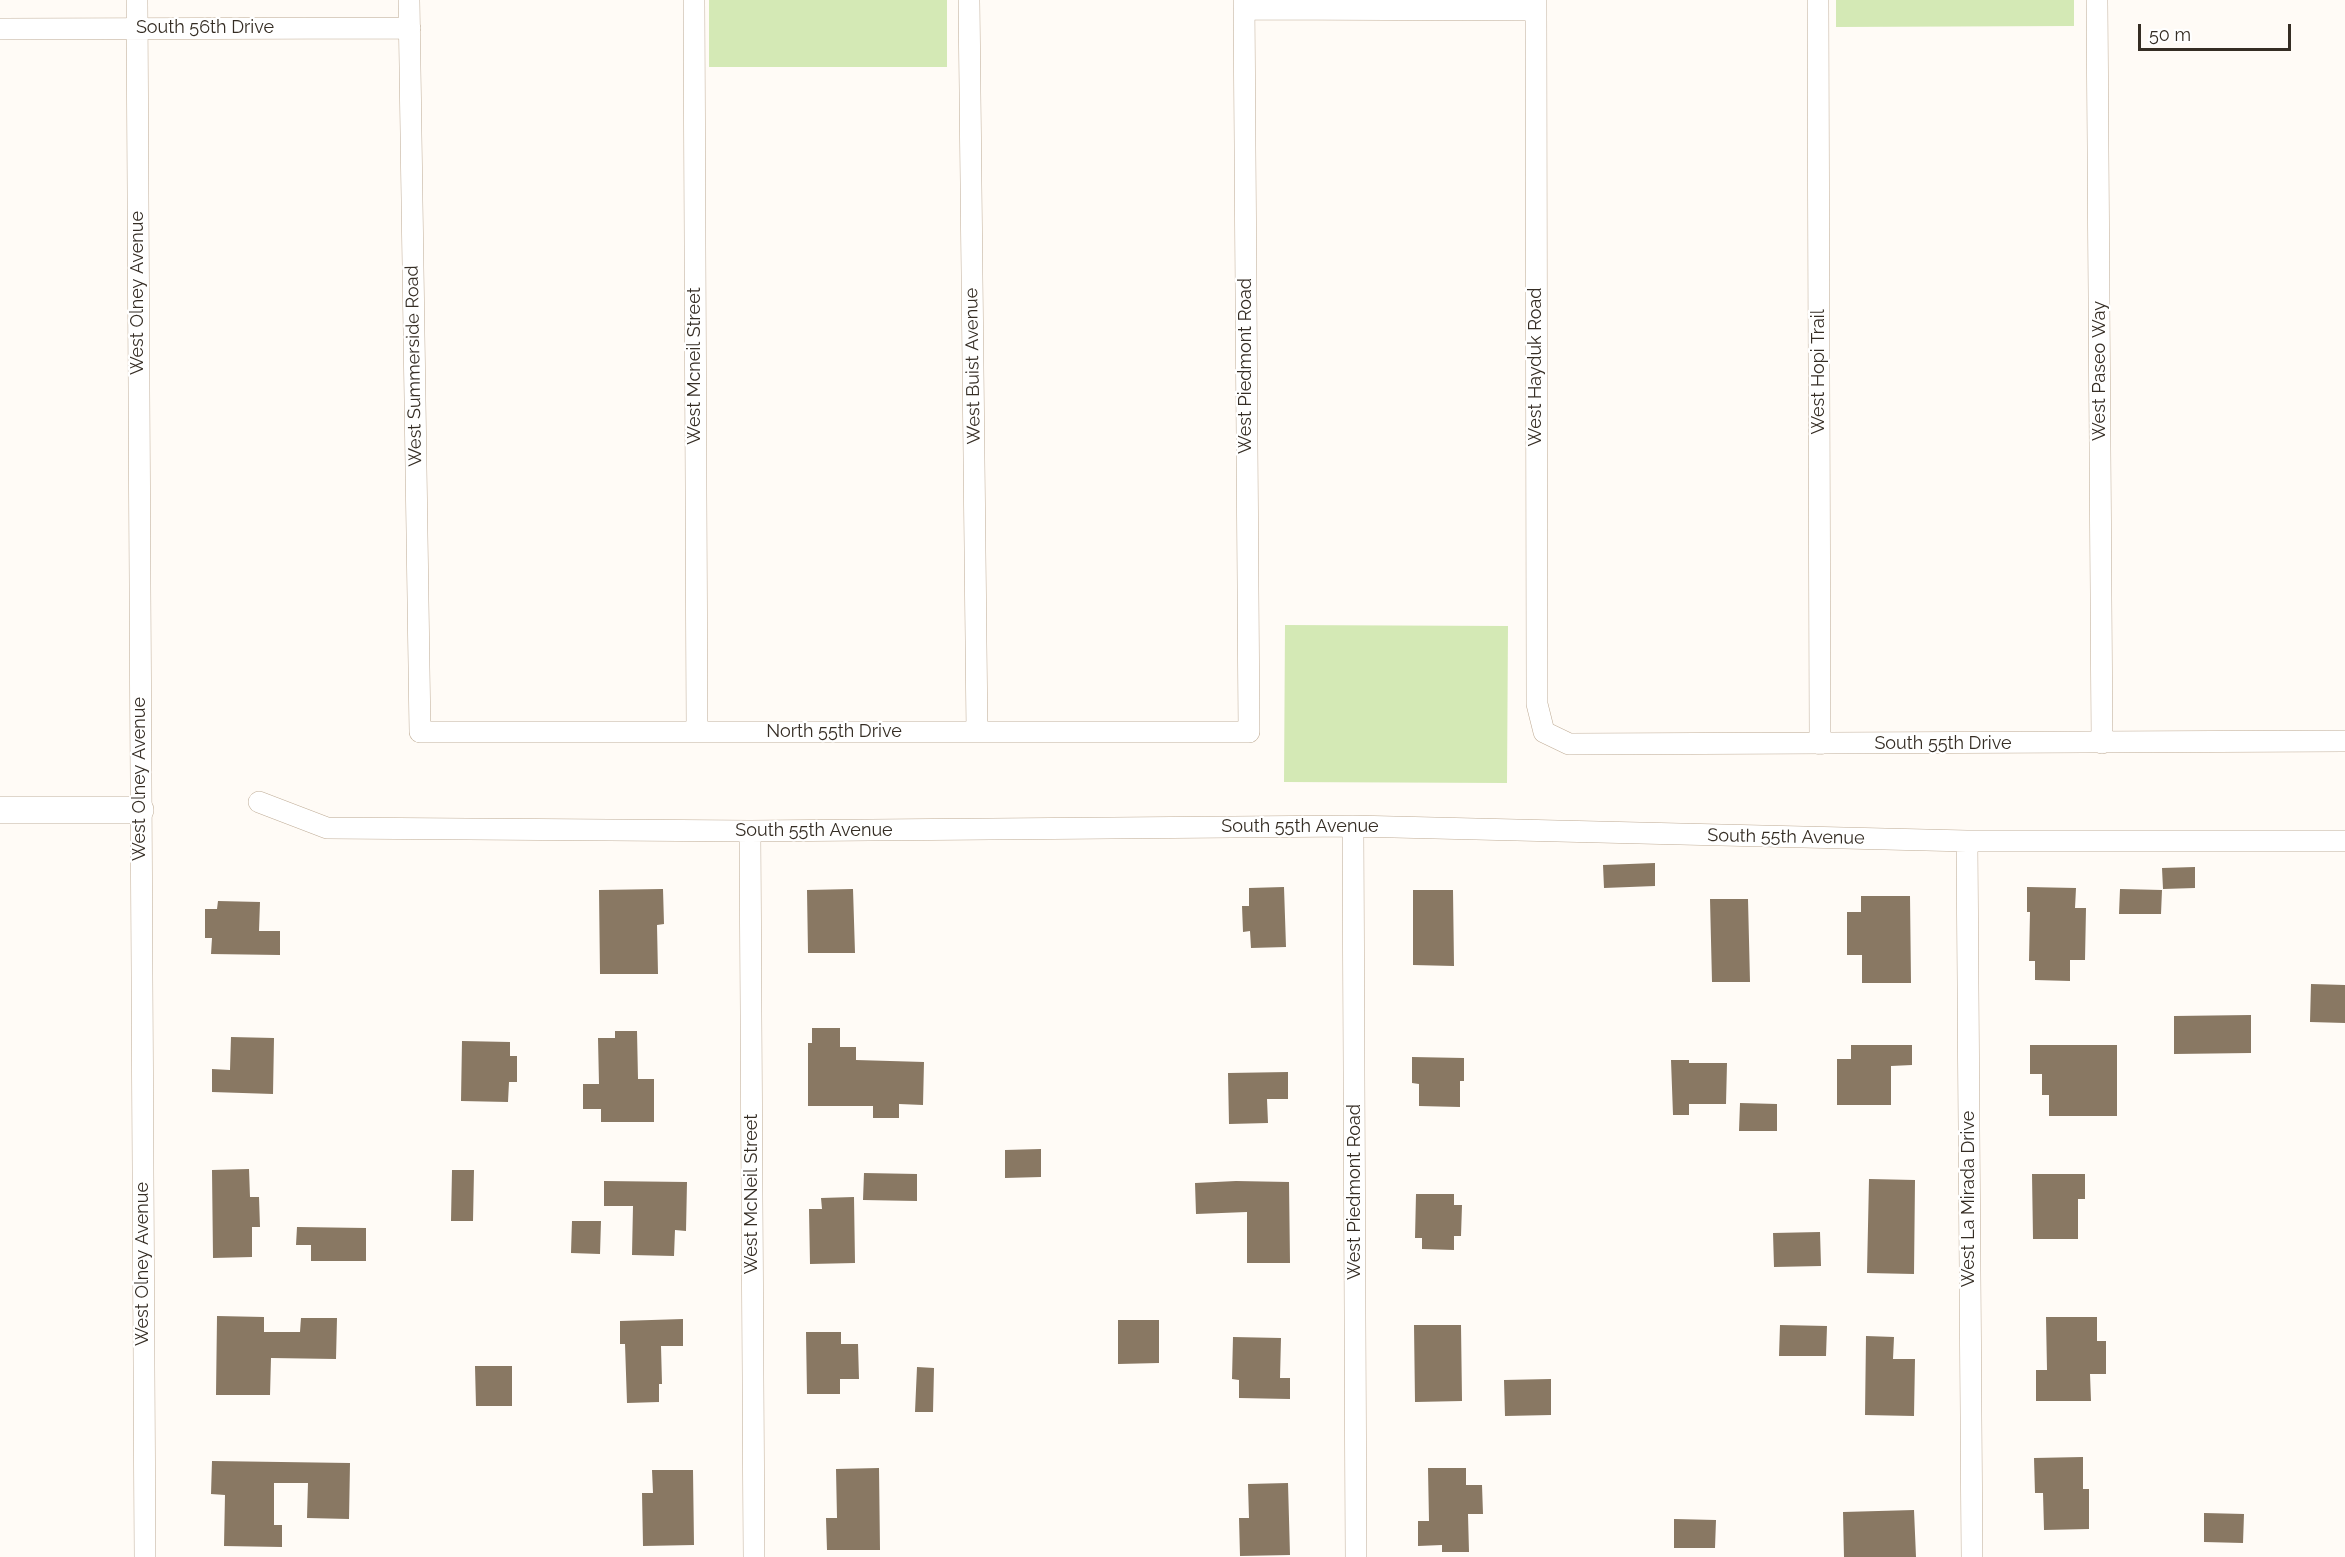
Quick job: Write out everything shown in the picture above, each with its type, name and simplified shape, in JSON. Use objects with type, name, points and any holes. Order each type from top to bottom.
[{"type":"street","name":"West Olney Avenue","points":[[136,0],[145,1557]]},
{"type":"street","name":"West Summerside Road","points":[[409,0],[420,732]]},
{"type":"street","name":"West Mcneil Street","points":[[694,0],[697,732]]},
{"type":"street","name":"West Buist Avenue","points":[[969,0],[977,732]]},
{"type":"street","name":"West Hopi Trail","points":[[1818,0],[1820,744]]},
{"type":"street","name":"West Paseo Way","points":[[2097,0],[2102,743]]},
{"type":"street","points":[[1244,5],[1536,5]]},
{"type":"street","name":"West Piedmont Road","points":[[1244,5],[1249,732]]},
{"type":"street","name":"West Hayduk Road","points":[[1536,5],[1537,704],[1544,732]]},
{"type":"street","name":"South 56th Drive","points":[[0,29],[410,28]]},
{"type":"street","name":"North 55th Drive","points":[[420,732],[1249,732]]},
{"type":"street","name":"South 55th Drive","points":[[1544,732],[1569,744],[2345,741]]},
{"type":"street","name":"South 55th Avenue","points":[[259,802],[327,828],[750,831],[1353,826],[1967,842],[2345,841]]},
{"type":"street","points":[[0,810],[140,810]]},
{"type":"street","name":"West Piedmont Road","points":[[1353,826],[1356,1557]]},
{"type":"street","name":"West McNeil Street","points":[[750,831],[754,1557]]},
{"type":"street","name":"West La Mirada Drive","points":[[1967,842],[1972,1557]]},
{"type":"green space","points":[[709,0],[947,0],[947,67],[709,67]]},
{"type":"green space","points":[[1836,0],[2074,0],[2074,26],[1836,27]]},
{"type":"green space","points":[[1285,625],[1508,626],[1507,783],[1284,782]]},
{"type":"building","points":[[1655,863],[1655,886],[1604,888],[1603,865]]},
{"type":"building","points":[[2195,867],[2195,888],[2163,889],[2162,868]]},
{"type":"building","points":[[1284,887],[1286,947],[1251,948],[1250,931],[1243,932],[1242,906],[1249,906],[1249,888]]},
{"type":"building","points":[[2027,887],[2076,888],[2075,908],[2086,908],[2085,960],[2070,960],[2070,981],[2035,980],[2035,961],[2029,961],[2030,912],[2027,912]]},
{"type":"building","points":[[663,889],[664,924],[657,925],[658,974],[600,974],[599,890]]},
{"type":"building","points":[[853,889],[855,953],[808,953],[807,890]]},
{"type":"building","points":[[2120,889],[2162,890],[2161,914],[2119,914]]},
{"type":"building","points":[[1413,890],[1453,890],[1454,966],[1413,965]]},
{"type":"building","points":[[1861,896],[1910,896],[1911,983],[1862,983],[1862,955],[1847,955],[1847,912],[1861,912]]},
{"type":"building","points":[[1710,899],[1748,899],[1750,982],[1712,982]]},
{"type":"building","points":[[218,901],[260,902],[259,931],[280,931],[280,955],[211,954],[212,938],[205,938],[205,909],[217,909]]},
{"type":"building","points":[[2311,984],[2345,985],[2345,1023],[2310,1022]]},
{"type":"building","points":[[2251,1015],[2251,1053],[2174,1054],[2174,1016]]},
{"type":"building","points":[[812,1028],[840,1028],[840,1047],[856,1047],[856,1060],[924,1062],[923,1105],[899,1104],[899,1118],[873,1118],[873,1106],[808,1106],[808,1043],[812,1043]]},
{"type":"building","points":[[615,1031],[637,1031],[638,1079],[654,1079],[654,1122],[601,1122],[601,1109],[583,1109],[583,1084],[599,1084],[598,1038],[615,1038]]},
{"type":"building","points":[[231,1037],[274,1038],[273,1094],[212,1092],[212,1069],[230,1070]]},
{"type":"building","points":[[462,1041],[510,1042],[510,1056],[517,1056],[517,1082],[509,1082],[508,1102],[461,1101]]},
{"type":"building","points":[[1851,1045],[1912,1045],[1912,1065],[1891,1066],[1891,1105],[1837,1105],[1837,1059],[1851,1059]]},
{"type":"building","points":[[2030,1045],[2117,1045],[2117,1116],[2049,1116],[2049,1095],[2042,1095],[2042,1074],[2030,1074]]},
{"type":"building","points":[[1412,1057],[1464,1058],[1464,1081],[1460,1081],[1460,1107],[1419,1106],[1419,1084],[1412,1083]]},
{"type":"building","points":[[1671,1060],[1689,1060],[1689,1063],[1727,1063],[1726,1104],[1689,1104],[1689,1115],[1673,1115]]},
{"type":"building","points":[[1288,1072],[1288,1099],[1267,1099],[1268,1123],[1229,1124],[1228,1073]]},
{"type":"building","points":[[1740,1103],[1777,1104],[1777,1131],[1739,1131]]},
{"type":"building","points":[[1041,1149],[1041,1177],[1005,1178],[1005,1150]]},
{"type":"building","points":[[249,1169],[250,1197],[259,1197],[260,1227],[252,1227],[252,1257],[213,1258],[212,1170]]},
{"type":"building","points":[[452,1170],[474,1170],[473,1221],[451,1221]]},
{"type":"building","points":[[864,1173],[917,1174],[917,1201],[863,1200]]},
{"type":"building","points":[[2032,1174],[2085,1174],[2085,1199],[2078,1199],[2078,1239],[2033,1239]]},
{"type":"building","points":[[1869,1179],[1915,1180],[1914,1274],[1867,1273]]},
{"type":"building","points":[[604,1181],[687,1182],[686,1231],[675,1230],[674,1256],[632,1255],[633,1206],[604,1206]]},
{"type":"building","points":[[1289,1182],[1290,1263],[1247,1263],[1247,1212],[1196,1214],[1195,1183]]},
{"type":"building","points":[[1416,1194],[1454,1194],[1454,1205],[1462,1205],[1461,1236],[1454,1236],[1454,1250],[1422,1249],[1422,1238],[1415,1238]]},
{"type":"building","points":[[854,1197],[855,1263],[810,1264],[809,1209],[822,1209],[821,1198]]},
{"type":"building","points":[[572,1221],[601,1221],[600,1254],[571,1253]]},
{"type":"building","points":[[297,1227],[366,1228],[366,1261],[311,1261],[311,1245],[296,1245]]},
{"type":"building","points":[[1820,1232],[1821,1266],[1774,1267],[1773,1233]]},
{"type":"building","points":[[217,1316],[264,1317],[264,1332],[300,1332],[301,1318],[337,1318],[336,1359],[271,1358],[270,1395],[216,1395]]},
{"type":"building","points":[[2046,1317],[2097,1317],[2097,1341],[2106,1341],[2106,1374],[2090,1374],[2091,1401],[2036,1401],[2036,1370],[2047,1370]]},
{"type":"building","points":[[683,1319],[683,1346],[661,1346],[662,1384],[659,1384],[659,1402],[627,1403],[625,1344],[620,1344],[620,1321]]},
{"type":"building","points":[[1118,1320],[1159,1320],[1159,1363],[1118,1364]]},
{"type":"building","points":[[1414,1325],[1461,1325],[1462,1401],[1415,1402]]},
{"type":"building","points":[[1780,1325],[1827,1326],[1826,1356],[1779,1356]]},
{"type":"building","points":[[806,1332],[841,1332],[841,1344],[858,1344],[859,1379],[840,1379],[840,1394],[807,1394]]},
{"type":"building","points":[[1866,1336],[1894,1337],[1893,1359],[1915,1359],[1914,1416],[1865,1415]]},
{"type":"building","points":[[1233,1337],[1281,1338],[1280,1378],[1290,1378],[1290,1399],[1239,1398],[1239,1380],[1232,1379]]},
{"type":"building","points":[[475,1366],[512,1366],[512,1406],[476,1406]]},
{"type":"building","points":[[917,1367],[934,1368],[933,1412],[915,1412]]},
{"type":"building","points":[[1551,1379],[1551,1415],[1505,1416],[1504,1380]]},
{"type":"building","points":[[2083,1457],[2083,1489],[2089,1489],[2089,1529],[2044,1530],[2043,1493],[2035,1493],[2034,1458]]},
{"type":"building","points":[[212,1461],[350,1463],[349,1519],[307,1518],[308,1483],[274,1483],[274,1525],[282,1525],[282,1547],[224,1546],[225,1495],[211,1494]]},
{"type":"building","points":[[879,1468],[880,1550],[827,1550],[826,1518],[837,1518],[836,1469]]},
{"type":"building","points":[[1428,1468],[1466,1468],[1466,1485],[1482,1485],[1483,1514],[1468,1514],[1469,1552],[1442,1552],[1442,1545],[1418,1546],[1418,1521],[1429,1521]]},
{"type":"building","points":[[652,1470],[693,1470],[694,1545],[643,1546],[642,1493],[653,1493]]},
{"type":"building","points":[[1288,1483],[1290,1555],[1240,1556],[1239,1518],[1249,1518],[1248,1484]]},
{"type":"building","points":[[1914,1510],[1916,1557],[1844,1557],[1843,1512]]},
{"type":"building","points":[[2204,1513],[2244,1514],[2243,1543],[2204,1542]]},
{"type":"building","points":[[1674,1519],[1716,1520],[1715,1548],[1674,1548]]}]
